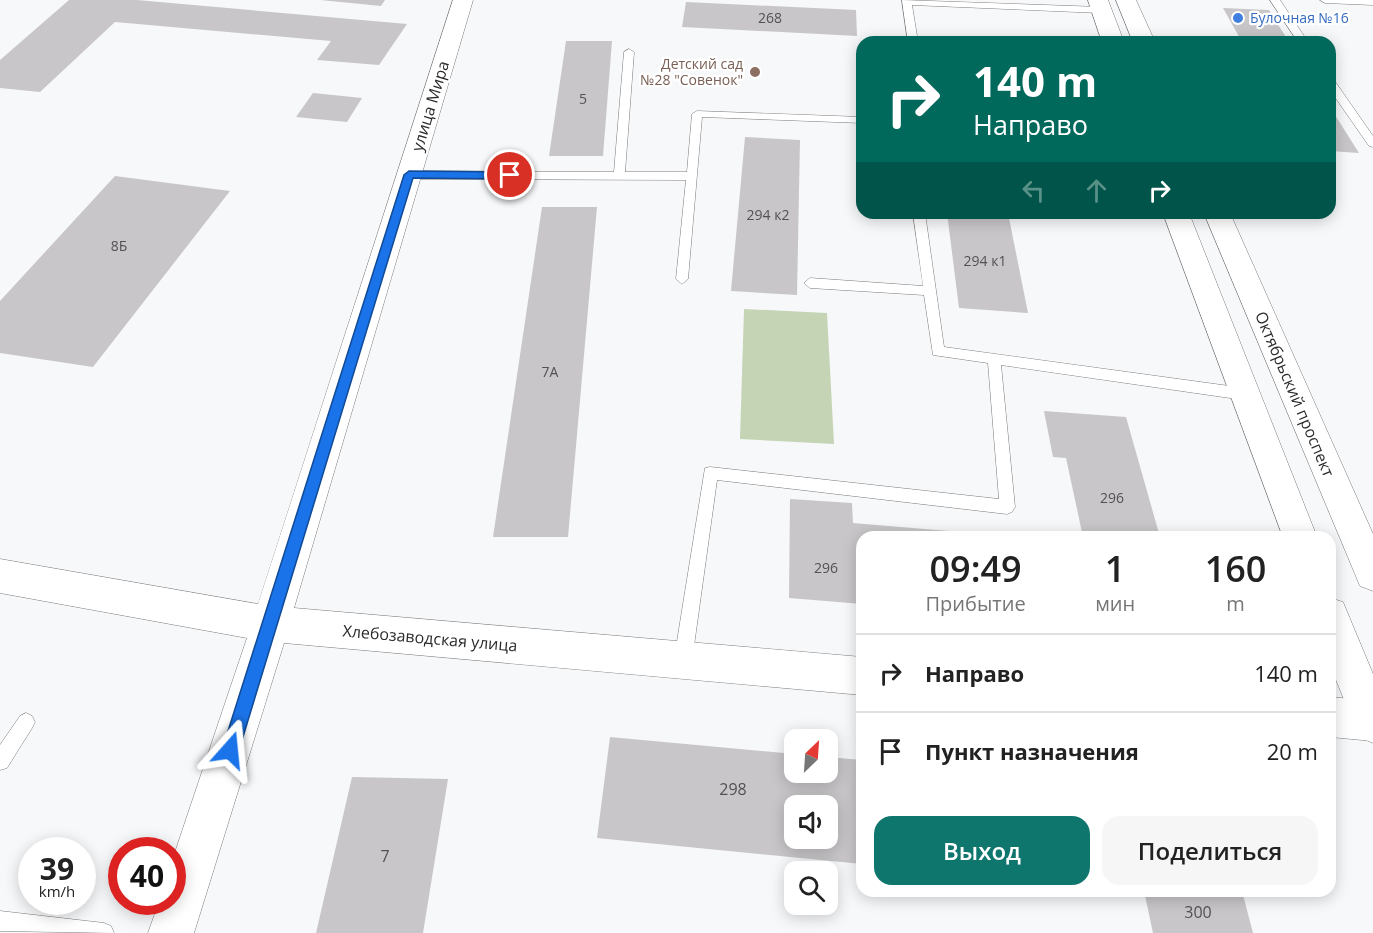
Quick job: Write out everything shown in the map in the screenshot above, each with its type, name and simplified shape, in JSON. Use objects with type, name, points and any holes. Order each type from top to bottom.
[{"type":"street","name":"улица Мира","points":[[171,933],[270,624],[463,0]]},
{"type":"street","points":[[1126,0],[1141,36]]},
{"type":"street","points":[[1099,5],[1111,36]]},
{"type":"street","points":[[1178,219],[1298,531]]},
{"type":"street","name":"Октябрьский проспект","points":[[1220,219],[1373,574]]},
{"type":"street","name":"Хлебозаводская улица","points":[[0,576],[270,624],[856,675]]},
{"type":"street","points":[[1336,630],[1373,722],[1336,718]]},
{"type":"lane","points":[[1275,0],[1299,36]]},
{"type":"lane","points":[[1325,0],[1373,2]]},
{"type":"lane","points":[[912,36],[908,1],[1099,5]]},
{"type":"lane","points":[[619,176],[629,52]]},
{"type":"lane","points":[[1336,91],[1373,144]]},
{"type":"lane","points":[[682,279],[697,114],[856,120]]},
{"type":"lane","points":[[409,175],[692,176]]},
{"type":"lane","points":[[921,219],[938,351],[1244,394]]},
{"type":"lane","points":[[810,283],[930,291]]},
{"type":"lane","points":[[684,660],[710,473],[1006,507],[994,359]]},
{"type":"lane","points":[[0,761],[26,722]]},
{"type":"lane","points":[[0,921],[104,933]]},
{"type":"green space","points":[[744,309],[827,313],[834,444],[740,439]]},
{"type":"building","points":[[69,0],[137,0],[407,24],[379,65],[317,60],[331,41],[115,22],[40,92],[0,88],[0,60]]},
{"type":"building","points":[[320,0],[385,0],[381,6]]},
{"type":"building","points":[[686,2],[856,10],[857,36],[682,27]]},
{"type":"building","points":[[1223,8],[1269,10],[1285,36],[1239,36]]},
{"type":"building","points":[[566,41],[612,41],[603,156],[549,156]]},
{"type":"building","points":[[313,93],[362,98],[347,122],[296,117]]},
{"type":"building","points":[[1336,117],[1359,153],[1336,151]]},
{"type":"building","points":[[745,137],[800,140],[797,295],[731,291]]},
{"type":"building","points":[[115,176],[230,191],[93,367],[0,353],[0,301]]},
{"type":"building","points":[[542,207],[597,207],[568,537],[493,537]]},
{"type":"building","points":[[948,219],[1009,219],[1028,313],[959,308]]},
{"type":"building","points":[[1044,411],[1126,417],[1158,531],[1082,531],[1066,458],[1053,457]]},
{"type":"building","points":[[790,499],[852,503],[853,523],[948,531],[856,531],[856,604],[789,598]]},
{"type":"building","points":[[610,737],[784,753],[784,783],[838,783],[838,758],[856,759],[856,863],[597,838]]},
{"type":"building","points":[[352,777],[448,779],[423,933],[316,933]]},
{"type":"building","points":[[1145,897],[1244,897],[1253,933],[1153,933]]},
{"type":"place","name":"Булочная №16","points":[[1238,18]]},
{"type":"place","name":"Детский сад №28 \"Совенок\"","points":[[755,72]]},
{"type":"route","points":[[230,750],[409,175],[510,175]]}]
